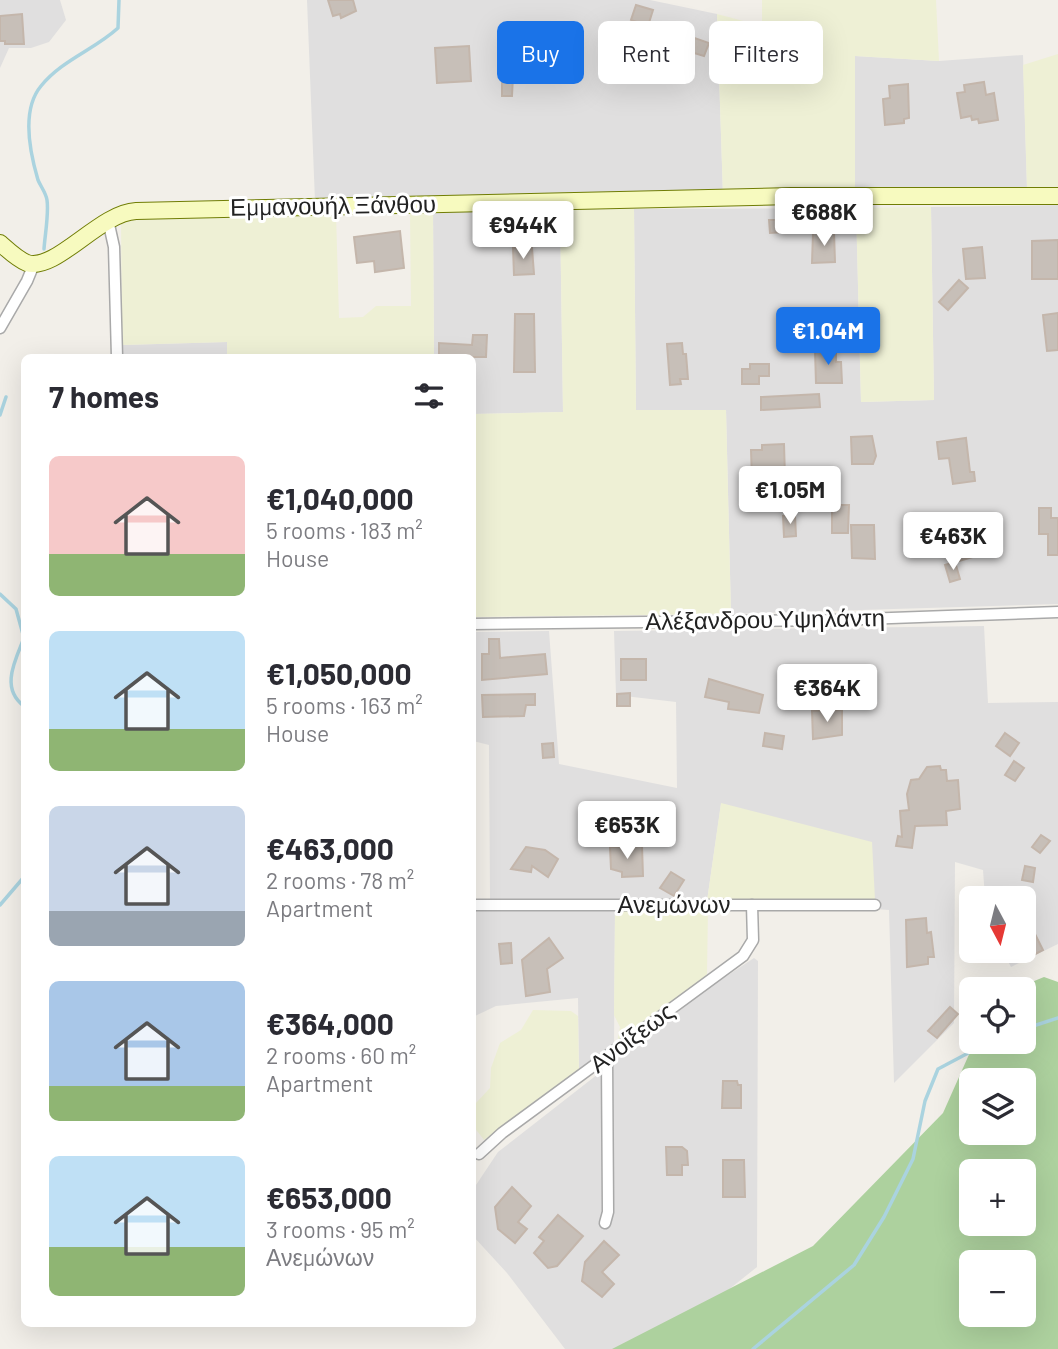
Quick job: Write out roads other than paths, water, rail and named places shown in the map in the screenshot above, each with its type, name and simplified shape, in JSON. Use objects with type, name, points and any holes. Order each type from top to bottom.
[{"type":"street","name":"Εμμανουήλ Ξάνθου","points":[[38,263],[108,220],[129,211],[792,196],[1058,196]]},
{"type":"street","points":[[108,220],[114,247],[117,354]]},
{"type":"street","points":[[0,243],[22,261],[38,263],[0,328]]},
{"type":"street","name":"Αλέξανδρου Υψηλάντη","points":[[476,624],[835,620],[1058,612]]},
{"type":"street","name":"Ανεμώνων","points":[[476,905],[875,905]]},
{"type":"street","name":"Ανοίξεως","points":[[478,1154],[502,1133],[607,1058],[747,951],[753,940],[752,905]]},
{"type":"street","points":[[605,1223],[608,1212],[607,1058]]},
{"type":"waterway","points":[[44,249],[47,200],[32,157],[29,132],[31,107],[35,96],[49,77],[118,28],[119,0]]},
{"type":"waterway","points":[[0,415],[6,397]]},
{"type":"waterway","points":[[0,594],[16,609],[21,627]]},
{"type":"waterway","points":[[21,646],[11,683],[21,703]]},
{"type":"waterway","points":[[0,905],[21,880]]},
{"type":"waterway","points":[[1036,1025],[1058,1018]]},
{"type":"waterway","points":[[753,1349],[854,1265],[884,1217],[913,1159],[925,1101],[938,1069],[966,1054]]}]
